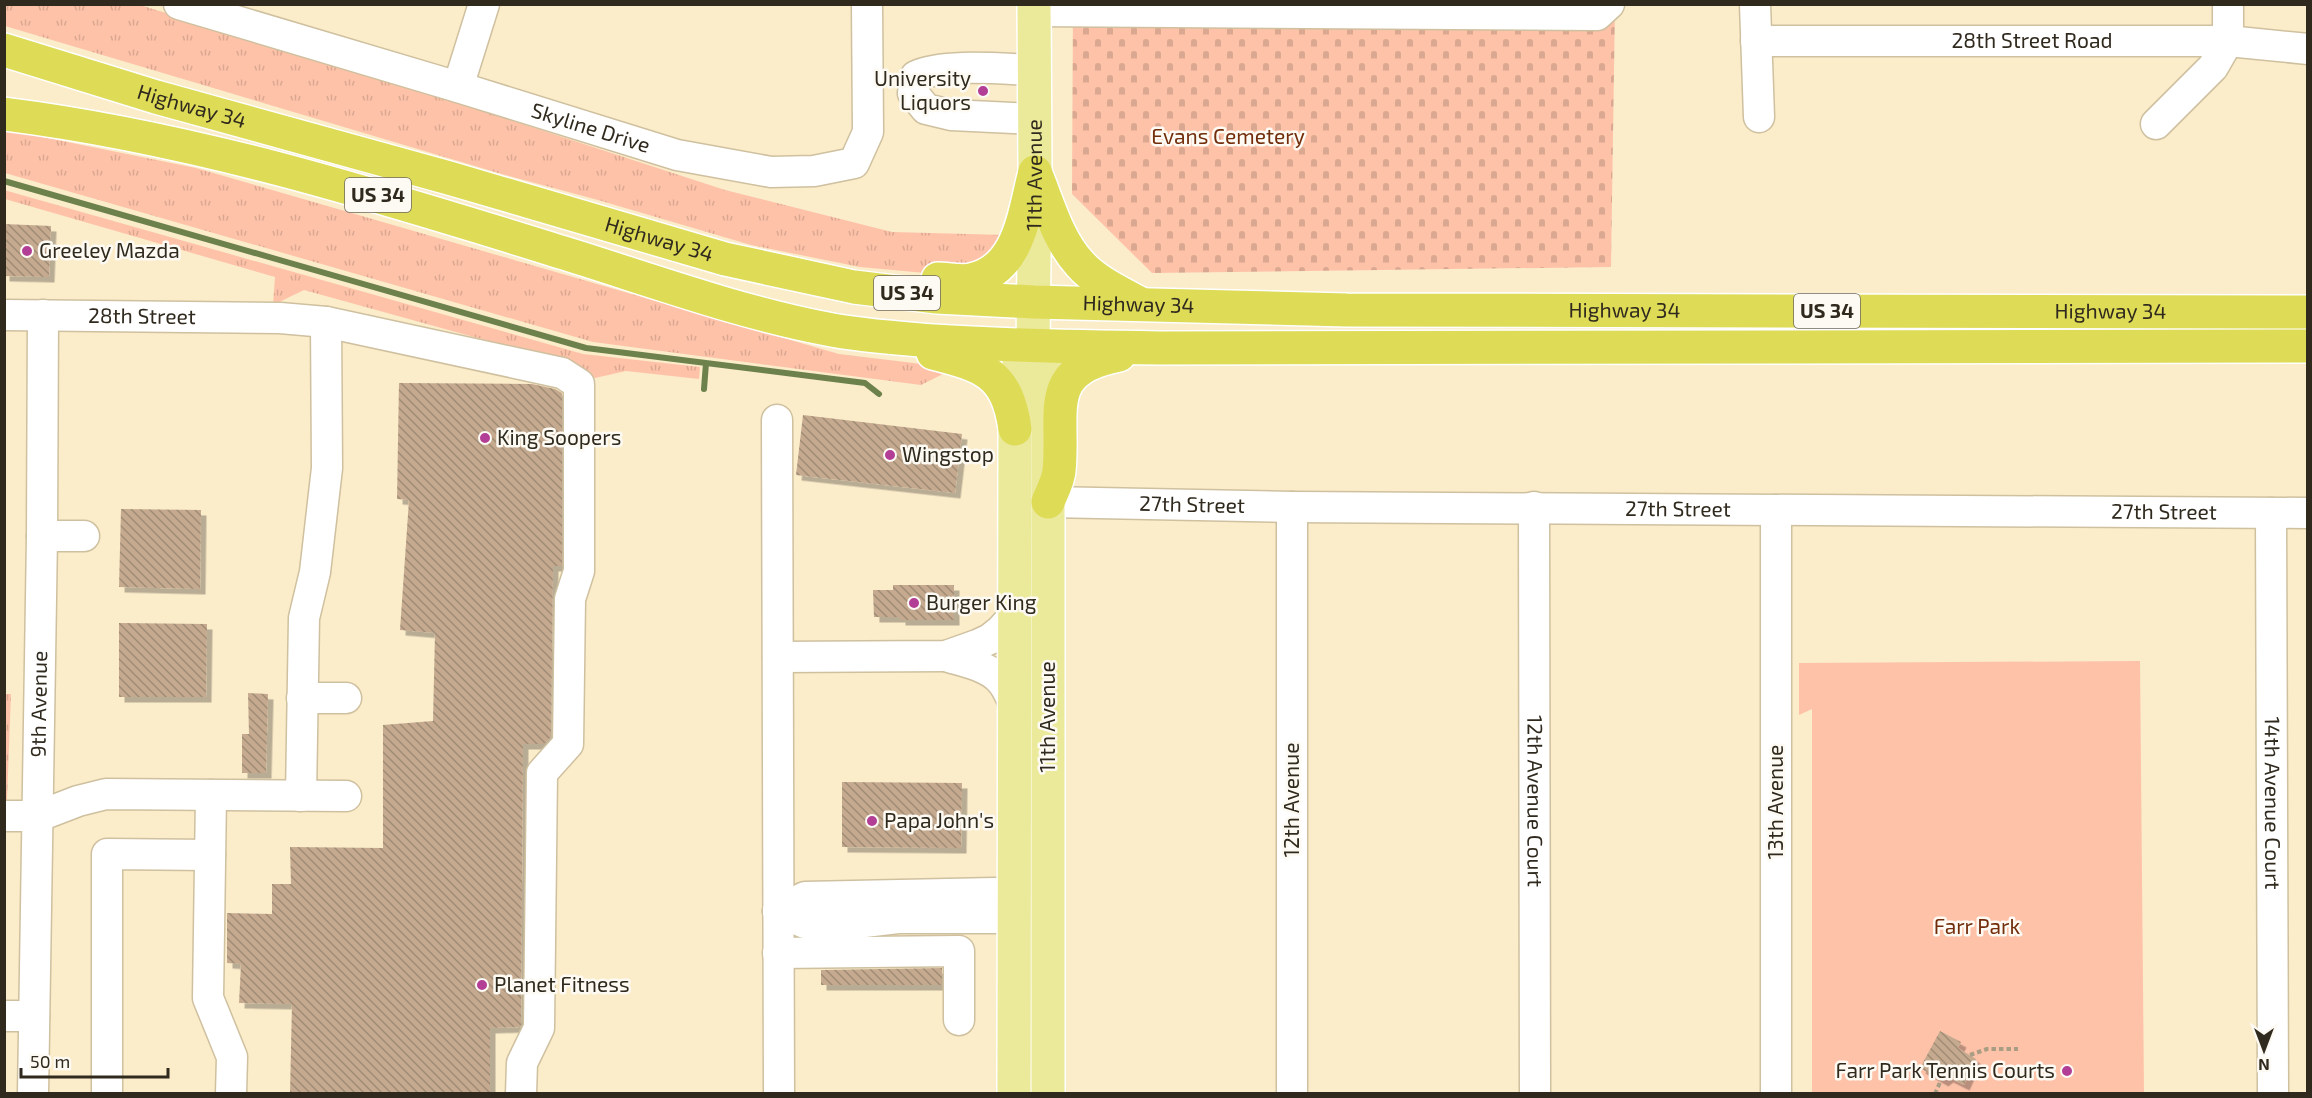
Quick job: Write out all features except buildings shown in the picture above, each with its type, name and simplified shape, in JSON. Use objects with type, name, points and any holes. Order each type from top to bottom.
[{"type":"highway","name":"Highway 34","points":[[4,50],[156,97],[449,178],[724,258],[854,287],[937,297],[1034,302],[1347,310],[2307,312]]},
{"type":"highway","points":[[4,74],[156,97]]},
{"type":"highway","name":"Highway 34","points":[[4,114],[142,136],[245,159],[376,195],[743,309],[825,329],[867,336],[1033,346],[1160,348],[2307,346]]},
{"type":"highway","points":[[781,272],[842,270],[903,277],[969,280],[987,274],[1004,263],[1012,250],[1035,172]]},
{"type":"highway","points":[[1035,172],[1062,240],[1081,265],[1094,276],[1140,304]]},
{"type":"highway","points":[[867,336],[963,361],[990,374],[1003,386],[1012,407],[1015,429]]},
{"type":"highway","points":[[1048,502],[1059,474],[1061,394],[1073,375],[1084,365],[1099,359],[1160,348]]},
{"type":"main road","name":"11th Avenue","points":[[1014,1094],[1015,429],[1018,363],[1033,346],[1034,8]]},
{"type":"main road","name":"11th Avenue","points":[[1033,346],[1048,363],[1048,1094]]},
{"type":"street","name":"Skyline Drive","points":[[179,4],[677,154],[771,172],[814,171],[854,163],[868,132],[867,4]]},
{"type":"street","points":[[458,87],[484,4]]},
{"type":"street","points":[[1034,8],[1597,15],[1609,4]]},
{"type":"street","points":[[1755,4],[1760,117]]},
{"type":"street","points":[[2156,124],[2213,67],[2228,41],[2228,4]]},
{"type":"street","name":"28th Street Road","points":[[1756,42],[2228,41],[2307,49]]},
{"type":"street","points":[[913,93],[916,76],[927,71],[1035,70]]},
{"type":"street","points":[[868,89],[913,93],[926,109],[951,115],[1035,119]]},
{"type":"street","name":"28th Street","points":[[4,315],[280,318],[326,322],[562,373],[579,384],[579,571],[570,599],[568,744],[542,773],[539,1028],[522,1063],[521,1094]]},
{"type":"street","name":"9th Avenue","points":[[33,1094],[19,1016],[39,816],[43,315]]},
{"type":"street","points":[[301,796],[304,618],[315,572],[327,468],[326,322]]},
{"type":"street","points":[[777,420],[779,1094]]},
{"type":"street","name":"27th Street","points":[[1048,502],[1292,507],[2307,513]]},
{"type":"street","name":"12th Avenue","points":[[1292,507],[1292,1094]]},
{"type":"street","name":"12th Avenue Court","points":[[1534,507],[1535,1094]]},
{"type":"street","name":"13th Avenue","points":[[1776,510],[1776,1094]]},
{"type":"street","name":"14th Avenue Court","points":[[2271,513],[2273,1094]]},
{"type":"street","points":[[42,536],[84,536]]},
{"type":"street","points":[[946,656],[990,639],[1000,631],[1010,620],[1016,594]]},
{"type":"street","points":[[778,657],[946,656],[988,670],[1003,682],[1014,703]]},
{"type":"street","points":[[303,698],[346,698]]},
{"type":"street","points":[[4,816],[39,816],[78,801],[106,794],[346,796]]},
{"type":"street","points":[[211,795],[208,998],[232,1057],[231,1094]]},
{"type":"street","points":[[107,1094],[107,854],[210,855]]},
{"type":"street","points":[[778,912],[805,897],[1048,905]]},
{"type":"street","points":[[778,912],[805,923],[856,923],[1014,905]]},
{"type":"street","points":[[875,952],[878,921]]},
{"type":"street","points":[[778,953],[959,951],[959,1020]]},
{"type":"path","points":[[1970,1055],[1987,1049],[2018,1049]]},
{"type":"path","points":[[1935,1094],[1941,1080]]},
{"type":"green space","points":[[4,5],[140,5],[470,107],[725,190],[892,232],[1005,235],[983,266],[936,274],[860,267],[751,245],[505,175],[5,26]]},
{"type":"green space","name":"Evans Cemetery","points":[[1073,5],[1615,5],[1611,267],[1152,273],[1072,194]]},
{"type":"green space","points":[[4,131],[196,168],[839,354],[955,368],[921,385],[593,342],[5,173]]},
{"type":"green space","points":[[4,190],[583,354],[700,367],[699,379],[626,371],[595,378],[546,357],[304,290],[273,305],[275,277],[5,199]]},
{"type":"green space","name":"Farr Park","points":[[2140,661],[2144,1093],[1812,1093],[1812,709],[1799,715],[1799,663]]},
{"type":"green space","points":[[5,694],[11,694],[7,800],[4,800]]},
{"type":"waterway","points":[[4,181],[586,348],[865,383],[879,394]]},
{"type":"waterway","points":[[704,389],[706,363]]},
{"type":"place","name":"University Liquors","points":[[983,91]]},
{"type":"place","name":"Greeley Mazda","points":[[27,251]]},
{"type":"place","name":"King Soopers","points":[[485,438]]},
{"type":"place","name":"Wingstop","points":[[890,455]]},
{"type":"place","name":"Burger King","points":[[914,603]]},
{"type":"place","name":"Papa John's","points":[[872,821]]},
{"type":"place","name":"Planet Fitness","points":[[482,985]]},
{"type":"place","name":"Farr Park Tennis Courts","points":[[2067,1071]]}]
